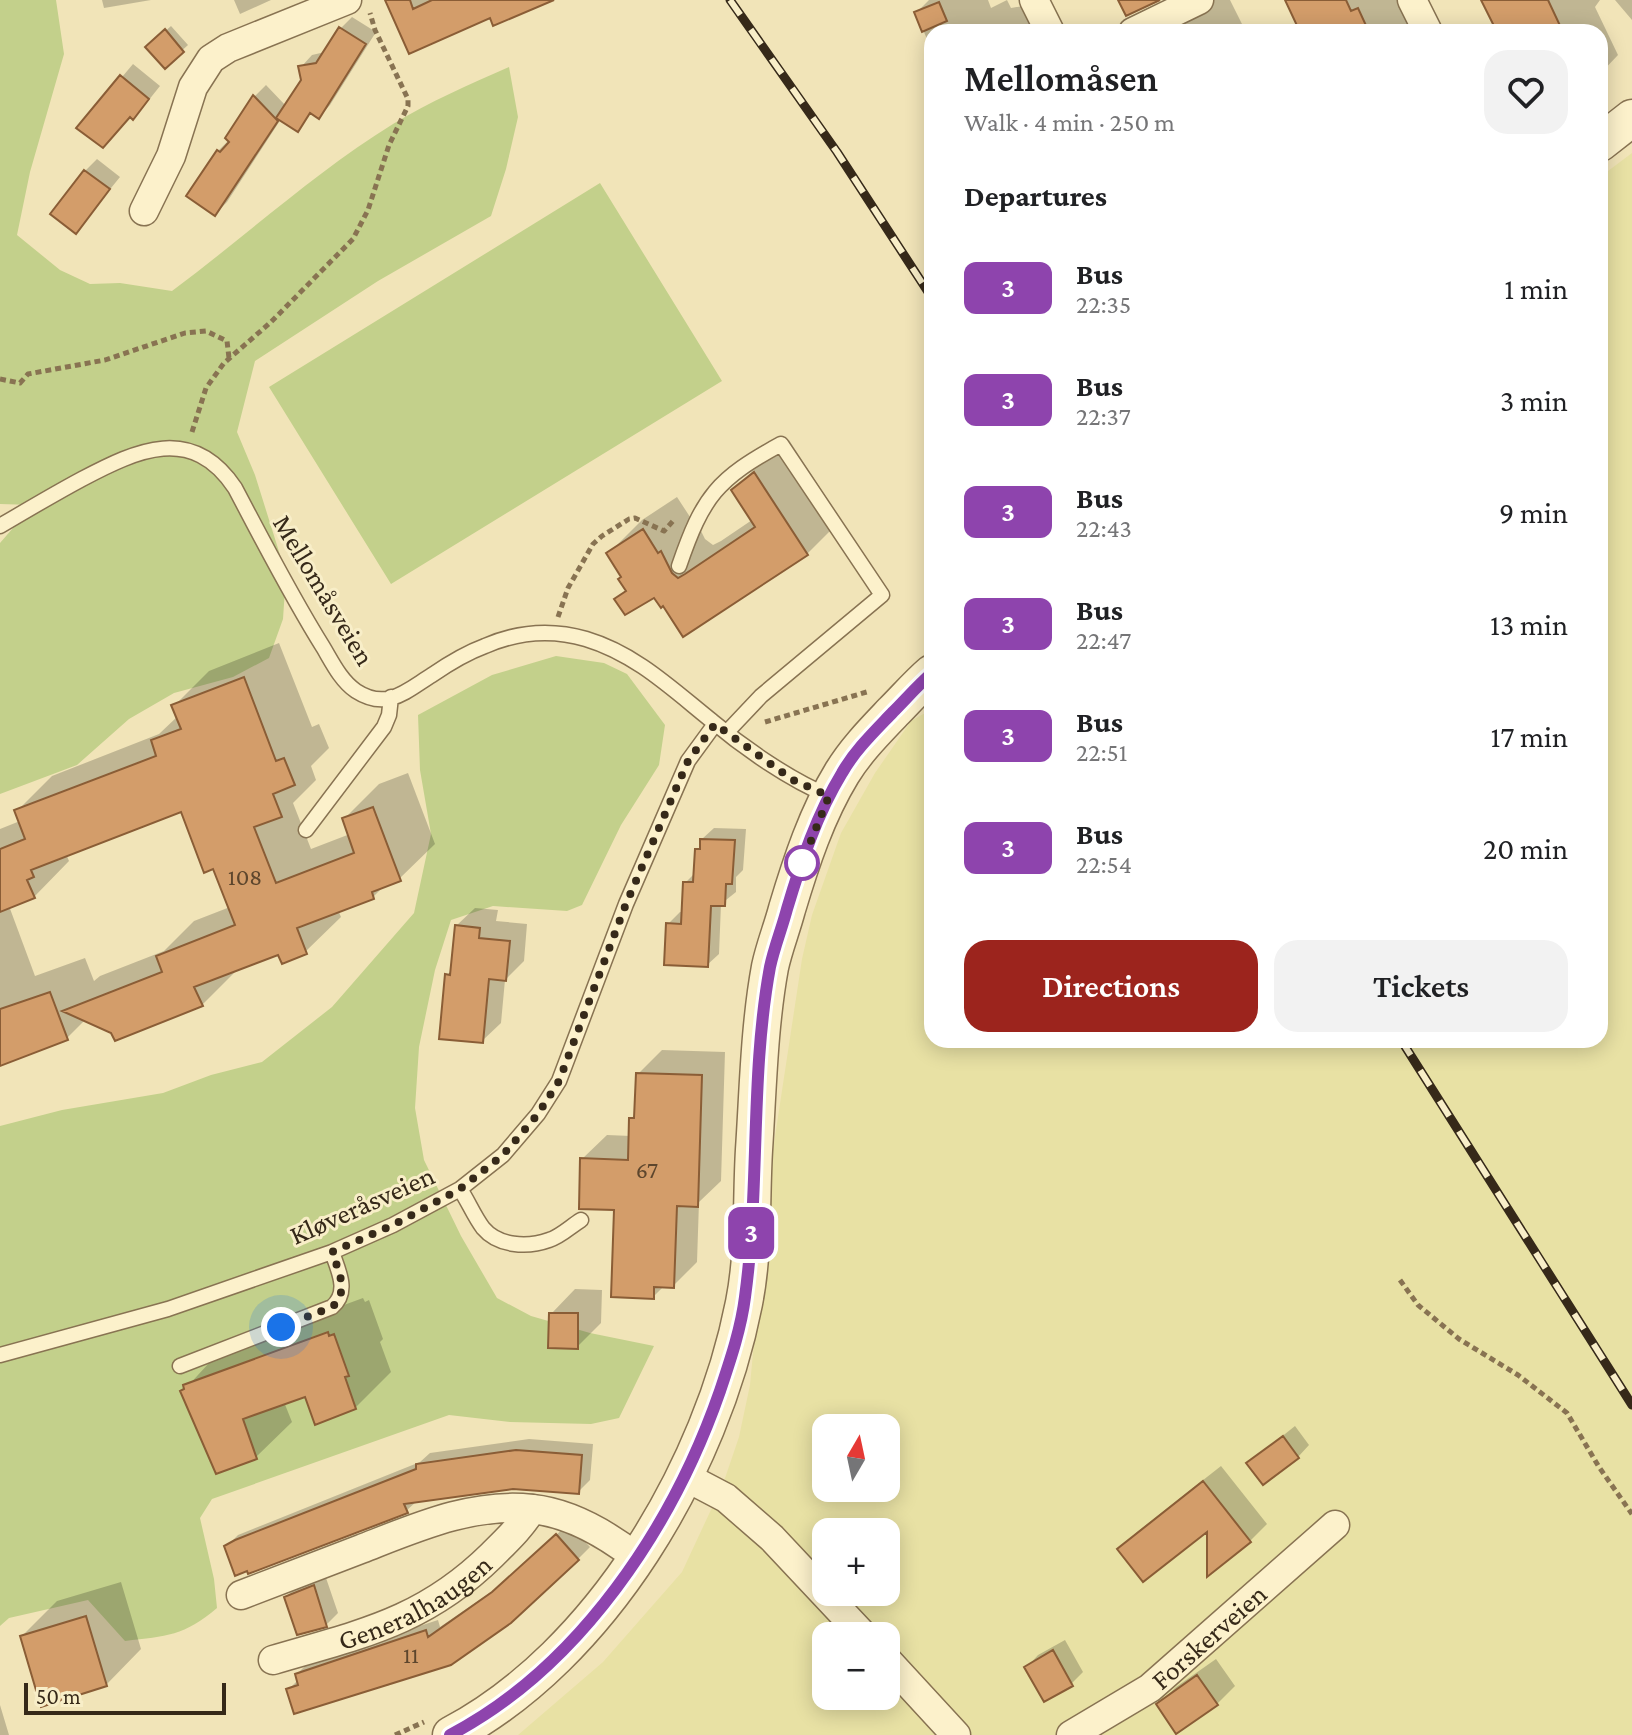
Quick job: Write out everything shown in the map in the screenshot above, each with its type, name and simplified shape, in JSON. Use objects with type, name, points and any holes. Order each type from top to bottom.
[{"type":"street","points":[[1034,0],[1046,24]]},
{"type":"street","points":[[1150,24],[1199,0]]},
{"type":"street","points":[[1412,0],[1424,24]]},
{"type":"street","points":[[144,211],[171,156],[193,87],[211,59],[228,48],[357,3]]},
{"type":"street","points":[[1608,137],[1632,118]]},
{"type":"street","points":[[442,1726],[471,1724],[521,1688],[561,1652],[598,1613],[686,1477],[731,1358],[745,1301],[760,1054],[770,966],[799,871],[829,796],[860,748],[924,681]]},
{"type":"street","points":[[686,1477],[726,1498],[772,1538],[851,1622]]},
{"type":"street","name":"Generalhaugen","points":[[241,1595],[421,1526],[485,1510],[532,1509],[563,1516],[589,1526],[636,1557]]},
{"type":"street","name":"Generalhaugen","points":[[273,1660],[413,1615],[437,1601],[480,1567],[521,1526],[532,1509]]},
{"type":"street","name":"Forskerveien","points":[[1071,1735],[1150,1688],[1335,1525]]},
{"type":"street","points":[[900,1674],[956,1735]]},
{"type":"lane","name":"Kløveråsveien","points":[[0,1355],[168,1309],[332,1252],[393,1225],[460,1189],[503,1155],[538,1114],[559,1081],[626,904],[688,761],[882,595],[781,444],[735,471],[715,489],[700,513],[679,566]]},
{"type":"lane","name":"Mellomåsveien","points":[[0,526],[123,458],[151,449],[185,450],[205,456],[222,469],[339,673],[354,690],[377,700],[403,695],[429,676],[484,646],[512,637],[546,632],[584,639],[617,650],[652,671],[793,780],[829,796]]},
{"type":"lane","points":[[306,830],[384,727],[391,697]]},
{"type":"lane","points":[[460,1189],[483,1228],[495,1238],[511,1244],[551,1240],[581,1220]]},
{"type":"lane","points":[[180,1366],[332,1307],[338,1302],[342,1289],[332,1252]]},
{"type":"path","points":[[185,450],[206,388],[229,358],[323,272],[353,239],[368,210],[380,169],[408,106],[408,99],[375,30],[357,3]]},
{"type":"path","points":[[0,379],[20,383],[28,374],[73,368],[137,351],[185,333],[206,331],[227,341],[229,358]]},
{"type":"path","points":[[555,634],[559,609],[593,544],[629,519],[642,519],[664,531],[677,517]]},
{"type":"path","points":[[725,728],[760,723],[880,688]]},
{"type":"path","points":[[1400,1280],[1418,1305],[1459,1339],[1518,1375],[1567,1413],[1632,1514]]},
{"type":"path","points":[[395,1735],[442,1726]]},
{"type":"shaded area","points":[[1632,153],[1632,1735],[518,1735],[603,1662],[682,1572],[723,1484],[739,1437],[750,1385],[771,1163],[802,959],[812,915],[841,833],[875,773],[911,721],[924,714],[924,1048],[1608,1048],[1608,171]]},
{"type":"green space","points":[[0,0],[56,0],[64,54],[30,172],[17,235],[60,270],[90,284],[120,283],[172,291],[364,143],[421,108],[509,67],[518,117],[491,216],[378,281],[255,361],[237,432],[255,475],[286,574],[283,619],[269,658],[233,677],[174,693],[129,719],[77,765],[0,794],[0,543],[33,505],[0,504]]},
{"type":"green space","points":[[600,183],[722,381],[391,584],[269,387]]},
{"type":"green space","points":[[556,656],[604,663],[627,674],[665,725],[659,765],[621,825],[582,905],[567,911],[493,906],[451,920],[435,970],[419,1047],[415,1108],[424,1160],[461,1236],[497,1298],[531,1316],[590,1333],[654,1346],[619,1418],[591,1424],[510,1422],[449,1415],[212,1499],[200,1518],[214,1579],[217,1608],[195,1624],[174,1633],[125,1641],[88,1600],[9,1618],[0,1626],[0,1126],[62,1110],[163,1093],[211,1075],[262,1062],[332,1007],[414,913],[431,834],[420,770],[418,715],[492,675]]},
{"type":"building","points":[[385,0],[410,0],[413,9],[432,0],[554,0],[493,26],[490,18],[409,54]]},
{"type":"building","points":[[1118,0],[1160,0],[1126,16]]},
{"type":"building","points":[[1285,0],[1346,0],[1351,11],[1358,8],[1365,24],[1296,24]]},
{"type":"building","points":[[1481,0],[1548,0],[1559,24],[1493,24]]},
{"type":"building","points":[[939,2],[947,21],[924,24],[922,32],[914,12]]},
{"type":"building","points":[[339,27],[366,44],[319,119],[310,113],[298,132],[276,118],[301,80],[298,66],[316,63]]},
{"type":"building","points":[[165,29],[184,52],[165,69],[145,47]]},
{"type":"building","points":[[120,75],[149,99],[133,120],[130,117],[103,148],[76,128]]},
{"type":"building","points":[[253,95],[278,121],[215,216],[186,196],[217,150],[220,152],[229,142],[225,138]]},
{"type":"building","points":[[84,170],[110,189],[76,234],[50,214]]},
{"type":"building","points":[[754,472],[808,555],[683,637],[663,606],[661,608],[654,598],[625,615],[614,599],[626,591],[606,553],[643,529],[678,578],[755,527],[731,490]]},
{"type":"building","points":[[244,677],[276,761],[284,758],[295,785],[273,794],[282,817],[254,827],[276,883],[354,853],[342,818],[373,807],[401,881],[372,892],[374,899],[297,928],[307,954],[282,964],[278,955],[194,987],[203,1006],[115,1041],[111,1033],[62,1011],[162,972],[156,956],[235,925],[213,869],[204,873],[181,812],[31,870],[34,877],[27,880],[35,898],[0,912],[0,849],[25,839],[14,810],[156,756],[151,740],[181,729],[171,705]]},
{"type":"building","points":[[700,839],[735,840],[732,884],[726,884],[725,906],[711,906],[708,967],[664,965],[666,923],[681,924],[683,882],[693,882],[695,849],[700,849]]},
{"type":"building","points":[[455,925],[480,928],[479,938],[510,941],[506,981],[489,979],[483,1043],[439,1039],[445,974],[450,975]]},
{"type":"building","points":[[50,992],[68,1040],[0,1066],[0,1009]]},
{"type":"building","points":[[636,1073],[702,1075],[698,1207],[677,1206],[674,1288],[654,1287],[654,1299],[611,1297],[614,1210],[579,1209],[580,1158],[628,1160],[629,1118],[634,1118]]},
{"type":"building","points":[[549,1313],[578,1313],[578,1349],[548,1348]]},
{"type":"building","points":[[328,1332],[329,1336],[334,1334],[349,1376],[345,1377],[356,1409],[315,1425],[305,1397],[243,1419],[257,1459],[216,1474],[180,1391],[184,1389],[183,1385]]},
{"type":"building","points":[[1283,1436],[1299,1458],[1263,1485],[1246,1463]]},
{"type":"building","points":[[516,1450],[582,1455],[579,1494],[513,1489],[404,1504],[408,1513],[248,1574],[247,1571],[235,1576],[224,1546],[235,1540],[416,1469],[416,1464]]},
{"type":"building","points":[[1203,1481],[1251,1542],[1207,1577],[1207,1532],[1143,1582],[1117,1549]]},
{"type":"building","points":[[556,1534],[579,1560],[511,1623],[451,1665],[294,1714],[286,1689],[298,1685],[295,1674],[426,1630],[428,1637],[492,1592]]},
{"type":"building","points":[[314,1585],[327,1627],[297,1635],[284,1597]]},
{"type":"building","points":[[86,1616],[107,1686],[41,1707],[20,1636]]},
{"type":"building","points":[[1053,1650],[1073,1686],[1044,1702],[1024,1667]]},
{"type":"building","points":[[1197,1675],[1218,1705],[1176,1734],[1156,1704]]},
{"type":"railway","points":[[730,0],[837,152],[924,286]]},
{"type":"railway","points":[[1406,1048],[1632,1405]]},
{"type":"bus line","name":"3","points":[[450,1735],[471,1724],[521,1688],[598,1613],[645,1545],[686,1477],[731,1358],[745,1301],[760,1054],[770,966],[795,885],[829,796],[860,748],[924,679]]},
{"type":"route","points":[[281,1327],[338,1302],[341,1279],[332,1252],[393,1225],[460,1189],[503,1155],[538,1114],[559,1081],[626,904],[688,761],[715,724],[793,780],[829,796],[802,863]]}]
